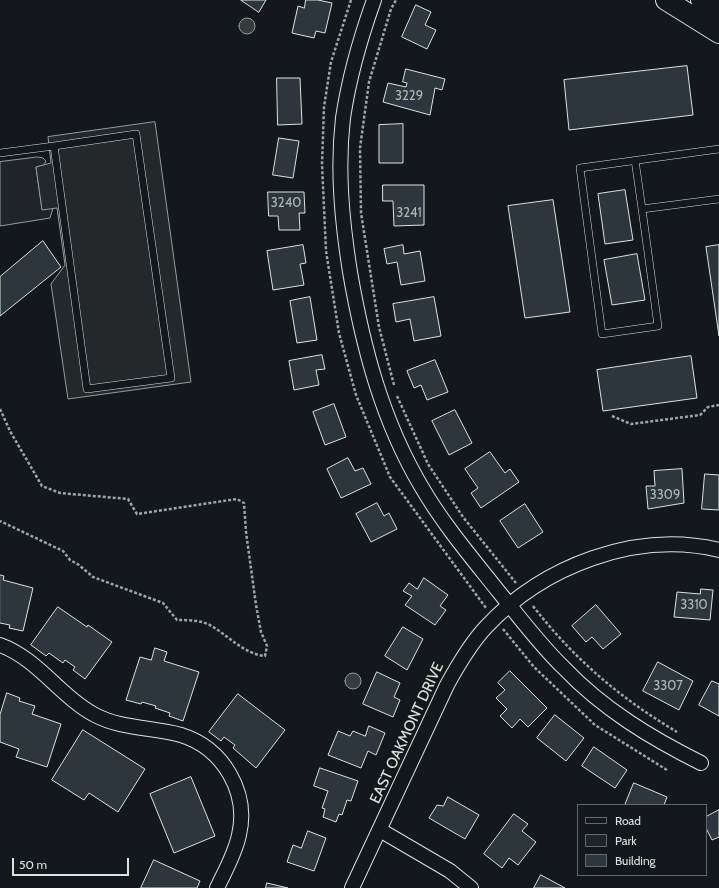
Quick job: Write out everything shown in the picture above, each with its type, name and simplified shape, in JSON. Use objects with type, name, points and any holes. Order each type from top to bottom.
[{"type":"main road","points":[[666,0],[719,34]]},
{"type":"main road","points":[[701,0],[719,12]]},
{"type":"street","points":[[374,0],[352,68],[343,119],[341,148],[342,210],[349,263],[362,335],[372,374],[388,419],[421,486],[456,538],[537,639],[564,669],[592,695],[620,716],[663,744],[701,763]]},
{"type":"street","name":"EAST OAKMONT DRIVE","points":[[352,888],[459,662],[494,619],[530,588],[590,558],[622,550],[654,546],[678,545],[719,550]]},
{"type":"street","points":[[0,645],[24,658],[82,706],[102,718],[118,724],[169,732],[192,739],[208,749],[218,758],[235,783],[241,814],[239,835],[235,850],[216,888]]},
{"type":"street","points":[[380,830],[450,871],[470,888]]},
{"type":"lane","points":[[0,153],[136,134],[172,378],[87,389],[54,146]]},
{"type":"lane","points":[[635,160],[658,326],[602,334],[580,168],[635,160],[719,149]]},
{"type":"lane","points":[[642,209],[719,199]]},
{"type":"path","points":[[351,0],[331,62],[324,107],[322,164],[326,251],[339,332],[356,395],[390,477],[494,619],[534,667],[595,725],[667,770]]},
{"type":"path","points":[[396,0],[391,10],[369,82],[360,148],[361,212],[379,327],[395,391],[428,464],[463,517],[548,625],[592,672],[643,712],[683,735]]},
{"type":"path","points":[[612,416],[631,424],[700,415],[708,407],[719,405]]},
{"type":"path","points":[[0,409],[10,431],[42,486],[60,493],[128,499],[137,514],[237,499],[244,503],[246,532],[256,606],[267,646],[265,656],[251,653],[207,624],[192,620],[177,620],[162,603],[93,577],[70,560],[63,551],[0,521]]},
{"type":"green space","points":[[38,157],[43,158],[46,161],[44,165],[36,167],[42,209],[53,208],[50,218],[0,226],[0,162]]},
{"type":"shaded area","points":[[244,18],[250,18],[255,23],[253,32],[250,34],[244,34],[239,29],[239,23]]},
{"type":"shaded area","points":[[155,122],[191,382],[68,399],[51,284],[65,265],[57,208],[42,210],[36,167],[51,163],[48,137]]},
{"type":"shaded area","points":[[350,673],[356,673],[361,678],[359,687],[356,689],[350,689],[345,684],[345,678]]},
{"type":"building","points":[[241,0],[266,0],[259,12]]},
{"type":"building","points":[[306,0],[318,0],[332,3],[325,33],[316,31],[314,38],[292,33],[298,6],[304,8]]},
{"type":"building","points":[[416,5],[431,12],[425,25],[436,30],[427,49],[402,37]]},
{"type":"building","points":[[687,66],[693,115],[569,130],[564,80]]},
{"type":"building","points":[[406,69],[445,79],[442,90],[435,88],[430,115],[383,102],[388,83],[406,87],[407,83],[403,82]]},
{"type":"building","points":[[277,78],[300,78],[302,124],[278,125]]},
{"type":"building","points":[[403,124],[403,163],[379,163],[379,125]]},
{"type":"building","points":[[279,138],[299,141],[293,178],[273,175]]},
{"type":"building","points":[[383,185],[424,185],[424,225],[394,226],[393,201],[383,201]]},
{"type":"building","points":[[625,190],[633,240],[605,244],[598,194]]},
{"type":"building","points":[[268,192],[304,192],[305,213],[299,213],[300,230],[279,230],[278,216],[269,216]]},
{"type":"building","points":[[553,200],[570,312],[525,318],[508,206]]},
{"type":"building","points":[[43,241],[61,267],[0,316],[0,277]]},
{"type":"building","points":[[303,245],[306,263],[300,264],[304,285],[273,290],[267,251]]},
{"type":"building","points":[[403,245],[404,254],[420,251],[425,281],[401,285],[397,262],[387,264],[384,249]]},
{"type":"building","points":[[719,245],[719,336],[706,247]]},
{"type":"building","points":[[637,254],[645,300],[612,305],[604,260]]},
{"type":"building","points":[[310,297],[317,340],[297,343],[290,301]]},
{"type":"building","points":[[434,297],[441,336],[414,341],[410,319],[396,322],[393,304]]},
{"type":"building","points":[[322,355],[325,369],[316,370],[319,385],[294,390],[289,361]]},
{"type":"building","points":[[691,356],[697,398],[603,411],[597,370]]},
{"type":"building","points":[[435,360],[448,392],[427,400],[421,385],[414,388],[407,371]]},
{"type":"building","points":[[334,404],[346,437],[325,445],[313,412]]},
{"type":"building","points":[[455,410],[472,443],[449,455],[432,421]]},
{"type":"building","points":[[490,452],[505,473],[510,469],[519,482],[481,508],[471,493],[478,488],[465,469]]},
{"type":"building","points":[[348,458],[355,471],[363,468],[371,484],[341,498],[327,469]]},
{"type":"building","points":[[682,469],[684,503],[648,509],[646,486],[655,486],[654,471]]},
{"type":"building","points":[[705,474],[719,475],[719,510],[702,509]]},
{"type":"building","points":[[377,503],[384,516],[389,513],[397,529],[371,542],[356,514]]},
{"type":"building","points":[[525,504],[543,532],[518,548],[500,521]]},
{"type":"building","points":[[0,575],[4,576],[3,580],[33,588],[23,631],[9,628],[10,625],[0,623]]},
{"type":"building","points":[[424,578],[448,595],[440,606],[446,610],[435,625],[405,605],[412,596],[403,591],[409,583],[417,589]]},
{"type":"building","points":[[701,589],[713,590],[710,620],[674,617],[677,592],[700,594]]},
{"type":"building","points":[[596,605],[621,634],[603,649],[592,637],[586,642],[572,626]]},
{"type":"building","points":[[58,607],[87,627],[88,625],[112,642],[85,679],[73,670],[75,667],[65,660],[63,663],[49,653],[46,656],[31,645]]},
{"type":"building","points":[[403,627],[423,639],[407,670],[385,656]]},
{"type":"building","points":[[155,648],[167,652],[164,661],[199,672],[183,721],[169,716],[170,713],[155,708],[156,706],[126,700],[140,657],[151,660]]},
{"type":"building","points":[[658,662],[693,681],[679,710],[643,691]]},
{"type":"building","points":[[510,671],[547,708],[528,727],[520,719],[512,728],[500,716],[507,709],[496,698],[505,690],[498,683]]},
{"type":"building","points":[[377,672],[400,683],[394,697],[400,700],[393,717],[363,704]]},
{"type":"building","points":[[712,681],[719,684],[719,716],[699,705]]},
{"type":"building","points":[[7,693],[20,698],[19,701],[35,706],[32,714],[61,724],[47,767],[16,757],[19,749],[0,742],[0,715]]},
{"type":"building","points":[[238,694],[285,730],[256,768],[233,748],[235,745],[224,737],[221,741],[209,732]]},
{"type":"building","points":[[555,715],[584,738],[566,761],[537,738]]},
{"type":"building","points":[[369,726],[385,733],[376,755],[368,751],[361,768],[328,755],[338,731],[350,736],[353,731],[365,736]]},
{"type":"building","points":[[83,730],[145,769],[118,812],[89,793],[84,800],[52,780]]},
{"type":"building","points":[[594,747],[627,770],[615,788],[582,766]]},
{"type":"building","points":[[320,768],[358,781],[351,801],[347,800],[342,815],[339,814],[336,822],[323,817],[325,809],[322,808],[328,791],[314,786]]},
{"type":"building","points":[[191,777],[215,836],[174,853],[150,794]]},
{"type":"building","points":[[634,783],[667,797],[664,804],[625,804]]},
{"type":"building","points":[[448,797],[479,815],[465,839],[429,818],[437,805],[443,806]]},
{"type":"building","points":[[719,810],[719,837],[712,840],[707,830],[707,816]]},
{"type":"building","points":[[514,814],[528,824],[522,831],[536,842],[518,865],[509,858],[502,868],[484,854]]},
{"type":"building","points":[[308,831],[326,838],[314,871],[287,862],[293,845],[301,848]]},
{"type":"building","points":[[154,860],[200,881],[197,888],[141,888]]},
{"type":"building","points":[[541,875],[565,888],[534,888]]},
{"type":"building","points":[[267,883],[288,888],[266,888]]}]
